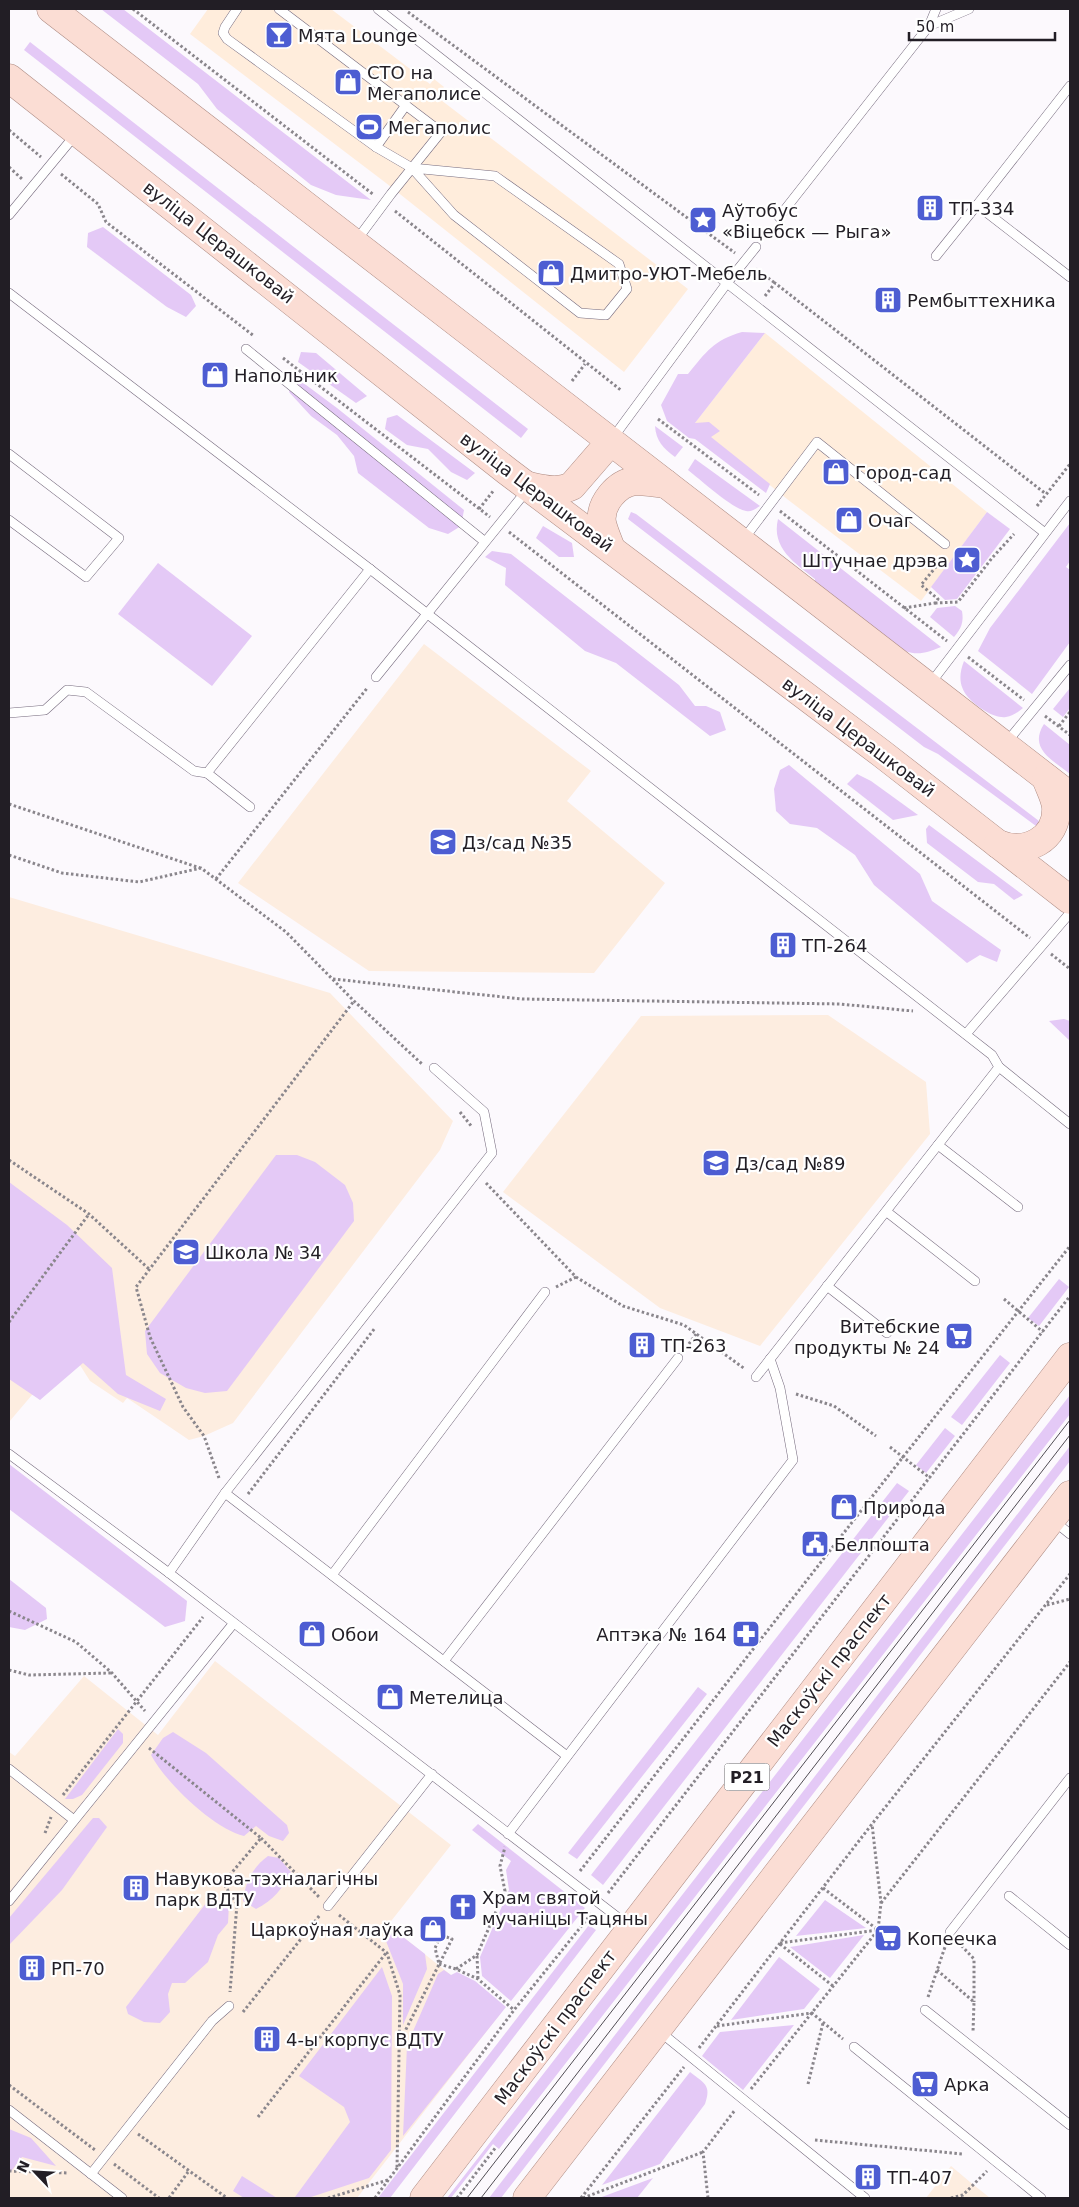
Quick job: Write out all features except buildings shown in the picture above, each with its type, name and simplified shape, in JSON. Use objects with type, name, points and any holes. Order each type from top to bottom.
[{"type":"main road","points":[[51,9],[1070,796]]},
{"type":"main road","name":"вуліца Церашковай","points":[[9,78],[583,528],[998,844],[1067,902]]},
{"type":"main road","points":[[529,486],[565,490],[572,486],[611,440]]},
{"type":"main road","points":[[583,528],[580,518],[581,501],[611,440]]},
{"type":"main road","points":[[611,549],[602,522],[603,512],[613,493],[621,486],[636,481],[666,484]]},
{"type":"main road","points":[[998,844],[1007,848],[1025,848],[1042,840],[1048,833],[1056,816],[1056,806],[1046,778]]},
{"type":"main road","points":[[1067,902],[1053,883],[1049,873],[1049,862],[1051,851],[1056,841],[1070,829]]},
{"type":"main road","name":"Маскоўскі праспект","points":[[424,2198],[1070,1357]]},
{"type":"main road","points":[[527,2198],[656,2029],[1061,1526],[1070,1495]]},
{"type":"lane","points":[[237,9],[223,32],[227,39],[376,147],[412,168],[454,215],[580,312],[606,315],[627,289],[619,264],[496,176],[412,168]]},
{"type":"lane","points":[[279,9],[441,132],[384,202],[354,243]]},
{"type":"lane","points":[[378,9],[1045,533]]},
{"type":"lane","points":[[779,217],[928,26],[936,9]]},
{"type":"lane","points":[[928,26],[969,9]]},
{"type":"lane","points":[[936,256],[1070,86]]},
{"type":"lane","points":[[376,147],[406,105]]},
{"type":"lane","points":[[9,215],[78,132]]},
{"type":"lane","points":[[977,205],[1070,277]]},
{"type":"lane","points":[[611,440],[726,283],[756,247]]},
{"type":"lane","points":[[9,293],[370,569],[941,1014],[992,1055],[999,1067],[1070,1124]]},
{"type":"lane","points":[[246,349],[484,541]]},
{"type":"lane","points":[[741,542],[817,442],[945,544]]},
{"type":"lane","points":[[9,454],[119,538],[86,577],[9,520]]},
{"type":"lane","points":[[376,677],[529,486]]},
{"type":"lane","points":[[928,686],[1070,501]]},
{"type":"lane","points":[[207,773],[370,569]]},
{"type":"lane","points":[[1004,745],[1070,665]]},
{"type":"lane","points":[[9,713],[45,710],[67,690],[86,692],[194,771],[207,773],[250,807]]},
{"type":"lane","points":[[966,1034],[1041,946],[1067,902]]},
{"type":"lane","points":[[756,1377],[999,1067]]},
{"type":"lane","points":[[169,1573],[225,1493],[492,1153],[484,1112],[430,1068]]},
{"type":"lane","points":[[938,1145],[1018,1207]]},
{"type":"lane","points":[[887,1212],[974,1281]]},
{"type":"lane","points":[[827,1286],[887,1333]]},
{"type":"lane","points":[[332,1575],[544,1292]]},
{"type":"lane","points":[[444,1661],[678,1358]]},
{"type":"lane","points":[[508,1834],[793,1460],[780,1388],[770,1359]]},
{"type":"lane","points":[[9,1454],[169,1573],[631,1928]]},
{"type":"lane","points":[[225,1493],[567,1756]]},
{"type":"lane","points":[[9,1901],[233,1624]]},
{"type":"lane","points":[[9,1769],[74,1820]]},
{"type":"lane","points":[[328,1906],[432,1774]]},
{"type":"lane","points":[[950,1932],[1070,1778]]},
{"type":"lane","points":[[1009,1896],[1070,1945]]},
{"type":"lane","points":[[91,2174],[212,2021],[229,2006]]},
{"type":"lane","points":[[925,2010],[1070,2126]]},
{"type":"lane","points":[[656,2029],[865,2198]]},
{"type":"lane","points":[[854,2047],[1041,2198]]},
{"type":"lane","points":[[9,2110],[122,2198]]},
{"type":"path","points":[[133,9],[384,202],[585,364],[622,391]]},
{"type":"path","points":[[403,9],[775,283],[1046,494]]},
{"type":"path","points":[[9,130],[98,204],[106,222],[262,342]]},
{"type":"path","points":[[9,167],[16,174]]},
{"type":"path","points":[[757,307],[775,283]]},
{"type":"path","points":[[277,354],[1070,969]]},
{"type":"path","points":[[572,381],[585,364]]},
{"type":"path","points":[[658,419],[1070,735]]},
{"type":"path","points":[[1037,506],[1070,464]]},
{"type":"path","points":[[479,510],[496,486]]},
{"type":"path","points":[[904,608],[935,603],[958,602],[992,558],[1014,534]]},
{"type":"path","points":[[935,603],[938,599],[922,585],[946,555],[945,544]]},
{"type":"path","points":[[216,879],[376,677]]},
{"type":"path","points":[[1059,726],[1070,712]]},
{"type":"path","points":[[9,804],[202,868],[286,932],[354,1001],[430,1068]]},
{"type":"path","points":[[9,855],[62,872],[139,882],[202,868]]},
{"type":"path","points":[[333,979],[522,999],[840,1004],[941,1014]]},
{"type":"path","points":[[225,1493],[204,1436],[183,1407],[150,1337],[136,1287],[354,1001]]},
{"type":"path","points":[[456,1106],[500,1163],[480,1191]]},
{"type":"path","points":[[9,1160],[90,1214],[149,1269]]},
{"type":"path","points":[[486,1183],[576,1277],[623,1306],[684,1325],[756,1377]]},
{"type":"path","points":[[9,1322],[90,1214]]},
{"type":"path","points":[[586,1876],[579,1870],[1070,1246]]},
{"type":"path","points":[[544,1292],[576,1277]]},
{"type":"path","points":[[375,2198],[514,2010],[607,1894],[1070,1296]]},
{"type":"path","points":[[1004,1299],[1043,1332]]},
{"type":"path","points":[[240,1505],[378,1324]]},
{"type":"path","points":[[780,1388],[834,1406],[876,1436]]},
{"type":"path","points":[[890,1447],[930,1478]]},
{"type":"path","points":[[582,2198],[872,1824],[1070,1574]]},
{"type":"path","points":[[1045,1605],[1070,1599]]},
{"type":"path","points":[[44,1835],[55,1805],[211,1607]]},
{"type":"path","points":[[9,1611],[76,1642],[112,1673],[154,1722]]},
{"type":"path","points":[[881,1903],[1070,1662]]},
{"type":"path","points":[[9,1670],[29,1676],[112,1673]]},
{"type":"path","points":[[139,1740],[261,1838],[328,1906],[387,1953],[400,1995],[397,2169]]},
{"type":"path","points":[[716,2026],[812,2013],[878,1930],[881,1903],[872,1824]]},
{"type":"path","points":[[478,1979],[477,1955],[504,1891],[500,1866],[508,1834]]},
{"type":"path","points":[[261,1838],[223,1883],[237,1904],[228,2016],[235,2022],[328,1906]]},
{"type":"path","points":[[600,1888],[607,1894]]},
{"type":"path","points":[[823,1888],[878,1930]]},
{"type":"path","points":[[780,1944],[878,1930]]},
{"type":"path","points":[[930,1986],[950,1932],[974,1959],[972,2047]]},
{"type":"path","points":[[399,2044],[452,1939],[441,1935],[435,1948],[439,1964]]},
{"type":"path","points":[[780,1944],[833,1986]]},
{"type":"path","points":[[258,2116],[387,1953]]},
{"type":"path","points":[[456,1969],[477,1955]]},
{"type":"path","points":[[439,1964],[478,1979],[514,2010]]},
{"type":"path","points":[[937,1970],[974,2002]]},
{"type":"path","points":[[812,2013],[842,2038]]},
{"type":"path","points":[[808,2084],[823,2023]]},
{"type":"path","points":[[9,2084],[160,2198]]},
{"type":"path","points":[[143,2126],[137,2133],[188,2172],[227,2198]]},
{"type":"path","points":[[790,2137],[989,2156]]},
{"type":"path","points":[[457,2198],[496,2147]]},
{"type":"path","points":[[582,2198],[703,2152]]},
{"type":"path","points":[[951,2198],[963,2195],[996,2162]]},
{"type":"path","points":[[9,2171],[91,2174]]},
{"type":"path","points":[[169,2198],[188,2172]]},
{"type":"path","points":[[328,2198],[388,2180]]},
{"type":"shaded area","points":[[101,9],[123,9],[371,200],[336,195],[311,185],[217,109],[198,84]]},
{"type":"shaded area","points":[[208,9],[331,9],[430,84],[434,79],[444,87],[437,97],[688,289],[624,372],[386,183],[190,34]]},
{"type":"shaded area","points":[[30,42],[528,429],[521,438],[24,50]]},
{"type":"shaded area","points":[[103,227],[191,295],[196,306],[186,317],[167,307],[87,247],[88,233]]},
{"type":"shaded area","points":[[742,332],[765,333],[695,423],[709,422],[720,431],[711,437],[770,484],[766,493],[695,439],[689,438],[667,421],[661,405],[678,374],[688,374],[717,343]]},
{"type":"shaded area","points":[[765,333],[987,512],[921,601],[787,499],[694,424]]},
{"type":"shaded area","points":[[301,352],[316,353],[367,396],[356,403],[298,362]]},
{"type":"shaded area","points":[[298,379],[464,510],[461,526],[448,534],[429,528],[358,473],[354,456],[337,435],[311,416],[289,392]]},
{"type":"shaded area","points":[[397,415],[475,473],[467,480],[451,472],[428,449],[407,445],[385,429],[387,418]]},
{"type":"shaded area","points":[[655,426],[683,447],[675,457],[661,444]]},
{"type":"shaded area","points":[[695,459],[760,506],[752,511],[746,511],[732,505],[688,470]]},
{"type":"shaded area","points":[[631,512],[1039,821],[1036,826],[938,754],[924,747],[628,519]]},
{"type":"shaded area","points":[[987,512],[1010,529],[957,599],[945,600],[931,587]]},
{"type":"shaded area","points":[[778,519],[941,647],[919,653],[905,651],[815,583],[815,579],[793,561],[781,547],[777,529]]},
{"type":"shaded area","points":[[1070,523],[1070,561],[1066,567],[1070,570],[1070,642],[1032,694],[978,651],[990,628]]},
{"type":"shaded area","points":[[543,526],[572,543],[574,557],[559,557],[536,538]]},
{"type":"shaded area","points":[[492,551],[511,554],[679,685],[695,706],[706,706],[720,712],[726,730],[710,736],[616,663],[585,651],[505,585],[506,568],[485,557]]},
{"type":"shaded area","points":[[158,563],[252,636],[212,686],[118,614]]},
{"type":"shaded area","points":[[955,606],[962,611],[963,619],[954,637],[930,617],[937,608]]},
{"type":"shaded area","name":"Дз/сад №35","points":[[424,644],[591,771],[567,801],[665,883],[594,973],[369,971],[238,883]]},
{"type":"shaded area","points":[[964,661],[1023,708],[1011,716],[1001,717],[989,713],[973,702],[961,685],[961,670]]},
{"type":"shaded area","points":[[1070,688],[1070,708],[1063,717],[1053,709]]},
{"type":"shaded area","points":[[1044,724],[1070,745],[1070,774],[1050,759],[1041,747],[1039,740]]},
{"type":"shaded area","points":[[789,765],[920,874],[932,901],[1001,950],[997,962],[980,955],[967,963],[874,885],[855,855],[817,828],[790,824],[776,811],[774,789],[780,770]]},
{"type":"shaded area","points":[[857,774],[871,781],[918,815],[893,820],[847,784]]},
{"type":"shaded area","points":[[929,825],[1023,895],[1014,900],[994,884],[978,882],[927,843],[926,829]]},
{"type":"shaded area","name":"Школа № 34","points":[[9,897],[330,993],[453,1121],[440,1150],[233,1423],[204,1436],[189,1440],[127,1398],[123,1403],[90,1381],[78,1362],[66,1355],[9,1422]]},
{"type":"shaded area","name":"Дз/сад №89","points":[[828,1015],[926,1082],[930,1134],[760,1346],[660,1308],[503,1192],[641,1016]]},
{"type":"shaded area","points":[[1064,1019],[1070,1021],[1070,1041],[1049,1021]]},
{"type":"shaded area","points":[[276,1155],[297,1155],[315,1162],[345,1185],[353,1203],[354,1221],[227,1391],[205,1393],[186,1388],[160,1373],[147,1354],[145,1331]]},
{"type":"shaded area","points":[[9,1182],[67,1225],[112,1268],[126,1375],[166,1399],[160,1411],[118,1394],[83,1363],[40,1400],[9,1379]]},
{"type":"shaded area","points":[[1059,1279],[1069,1287],[1039,1326],[1028,1318]]},
{"type":"shaded area","points":[[1000,1355],[1010,1363],[962,1425],[951,1417]]},
{"type":"shaded area","points":[[1070,1395],[1070,1414],[499,2149],[493,2144],[451,2198],[447,2198]]},
{"type":"shaded area","points":[[945,1428],[955,1436],[926,1473],[916,1465]]},
{"type":"shaded area","points":[[1070,1446],[1070,1461],[501,2198],[489,2198]]},
{"type":"shaded area","points":[[9,1464],[187,1601],[185,1621],[165,1627],[9,1509]]},
{"type":"shaded area","points":[[897,1483],[909,1491],[603,1885],[591,1875]]},
{"type":"shaded area","points":[[9,1579],[46,1608],[47,1619],[25,1630],[9,1627]]},
{"type":"shaded area","points":[[215,1661],[451,1845],[388,1925],[500,2014],[357,2198],[9,2198],[9,1752],[15,1756],[84,1676],[158,1735]]},
{"type":"shaded area","points":[[698,1687],[707,1694],[577,1859],[568,1853]]},
{"type":"shaded area","points":[[118,1729],[123,1734],[123,1743],[82,1795],[73,1799],[65,1799]]},
{"type":"shaded area","points":[[173,1732],[206,1753],[287,1825],[289,1833],[283,1841],[269,1836],[256,1826],[244,1836],[232,1832],[205,1815],[179,1791],[151,1755],[163,1738]]},
{"type":"shaded area","points":[[93,1818],[99,1818],[107,1827],[62,1890],[9,1945],[9,1918]]},
{"type":"shaded area","points":[[478,1824],[585,1908],[511,2001],[482,1976],[480,1957],[509,1890],[506,1870],[511,1861],[472,1830]]},
{"type":"shaded area","points":[[268,1856],[279,1858],[291,1872],[277,1894],[256,1909],[243,1901],[244,1894],[254,1870]]},
{"type":"shaded area","points":[[210,1898],[229,1904],[228,1923],[218,1935],[208,1962],[185,1983],[172,1983],[168,1994],[170,2012],[160,2023],[144,2022],[128,2014],[126,2007]]},
{"type":"shaded area","points":[[825,1900],[866,1928],[796,1936]]},
{"type":"shaded area","points":[[589,1925],[596,1930],[390,2198],[378,2198]]},
{"type":"shaded area","points":[[394,1930],[425,1954],[427,1969],[403,2025],[403,1984],[386,1941]]},
{"type":"shaded area","points":[[864,1935],[830,1978],[790,1947]]},
{"type":"shaded area","points":[[779,1957],[820,1989],[804,2009],[731,2020]]},
{"type":"shaded area","points":[[382,1967],[392,1996],[391,2150],[369,2178],[308,2198],[290,2198],[295,2197],[350,2122],[344,2107],[299,2076]]},
{"type":"shaded area","points":[[444,1970],[451,1975],[457,1972],[475,1981],[506,2007],[403,2136],[407,2045],[438,1974]]},
{"type":"shaded area","points":[[794,2025],[743,2090],[702,2056],[720,2032]]},
{"type":"shaded area","points":[[690,2072],[703,2082],[707,2088],[707,2098],[705,2104],[660,2164],[602,2185]]},
{"type":"shaded area","points":[[9,2129],[31,2138],[56,2166],[22,2157],[9,2174]]},
{"type":"shaded area","points":[[951,2166],[970,2182],[990,2198],[926,2198]]},
{"type":"shaded area","points":[[242,2176],[277,2198],[244,2198],[233,2191]]},
{"type":"shaded area","points":[[653,2178],[637,2198],[599,2198]]},
{"type":"tram line","points":[[467,2198],[1070,1420]]},
{"type":"tram line","points":[[481,2198],[1070,1435]]},
{"type":"place","name":"Мята Lounge","points":[[279,35]]},
{"type":"place","name":"СТО на Мегаполисе","points":[[348,82]]},
{"type":"place","name":"Мегаполис","points":[[369,127]]},
{"type":"place","name":"ТП-334","points":[[930,208]]},
{"type":"place","name":"Аўтобус «Віцебск — Рыга»","points":[[703,220]]},
{"type":"place","name":"Дмитро-УЮТ-Мебель","points":[[551,273]]},
{"type":"place","name":"Рембыттехника","points":[[888,300]]},
{"type":"place","name":"Напольник","points":[[215,375]]},
{"type":"place","name":"Город-сад","points":[[836,472]]},
{"type":"place","name":"Очаг","points":[[849,520]]},
{"type":"place","name":"Штучнае дрэва","points":[[967,560]]},
{"type":"place","name":"Дз/сад №35","points":[[443,842]]},
{"type":"place","name":"ТП-264","points":[[783,945]]},
{"type":"place","name":"Дз/сад №89","points":[[716,1163]]},
{"type":"place","name":"Школа № 34","points":[[186,1252]]},
{"type":"place","name":"Витебские продукты № 24","points":[[959,1336]]},
{"type":"place","name":"ТП-263","points":[[642,1345]]},
{"type":"place","name":"Природа","points":[[844,1507]]},
{"type":"place","name":"Белпошта","points":[[815,1544]]},
{"type":"place","name":"Обои","points":[[312,1634]]},
{"type":"place","name":"Аптэка № 164","points":[[746,1634]]},
{"type":"place","name":"Метелица","points":[[390,1697]]},
{"type":"place","name":"Навукова-тэхналагічны парк ВДТУ","points":[[136,1888]]},
{"type":"place","name":"Храм святой мучаніцы Тацяны","points":[[463,1907]]},
{"type":"place","name":"Царкоўная лаўка","points":[[433,1929]]},
{"type":"place","name":"Копеечка","points":[[888,1938]]},
{"type":"place","name":"РП-70","points":[[32,1968]]},
{"type":"place","name":"4-ы корпус ВДТУ","points":[[267,2039]]},
{"type":"place","name":"Арка","points":[[925,2084]]},
{"type":"place","name":"ТП-407","points":[[868,2177]]}]
